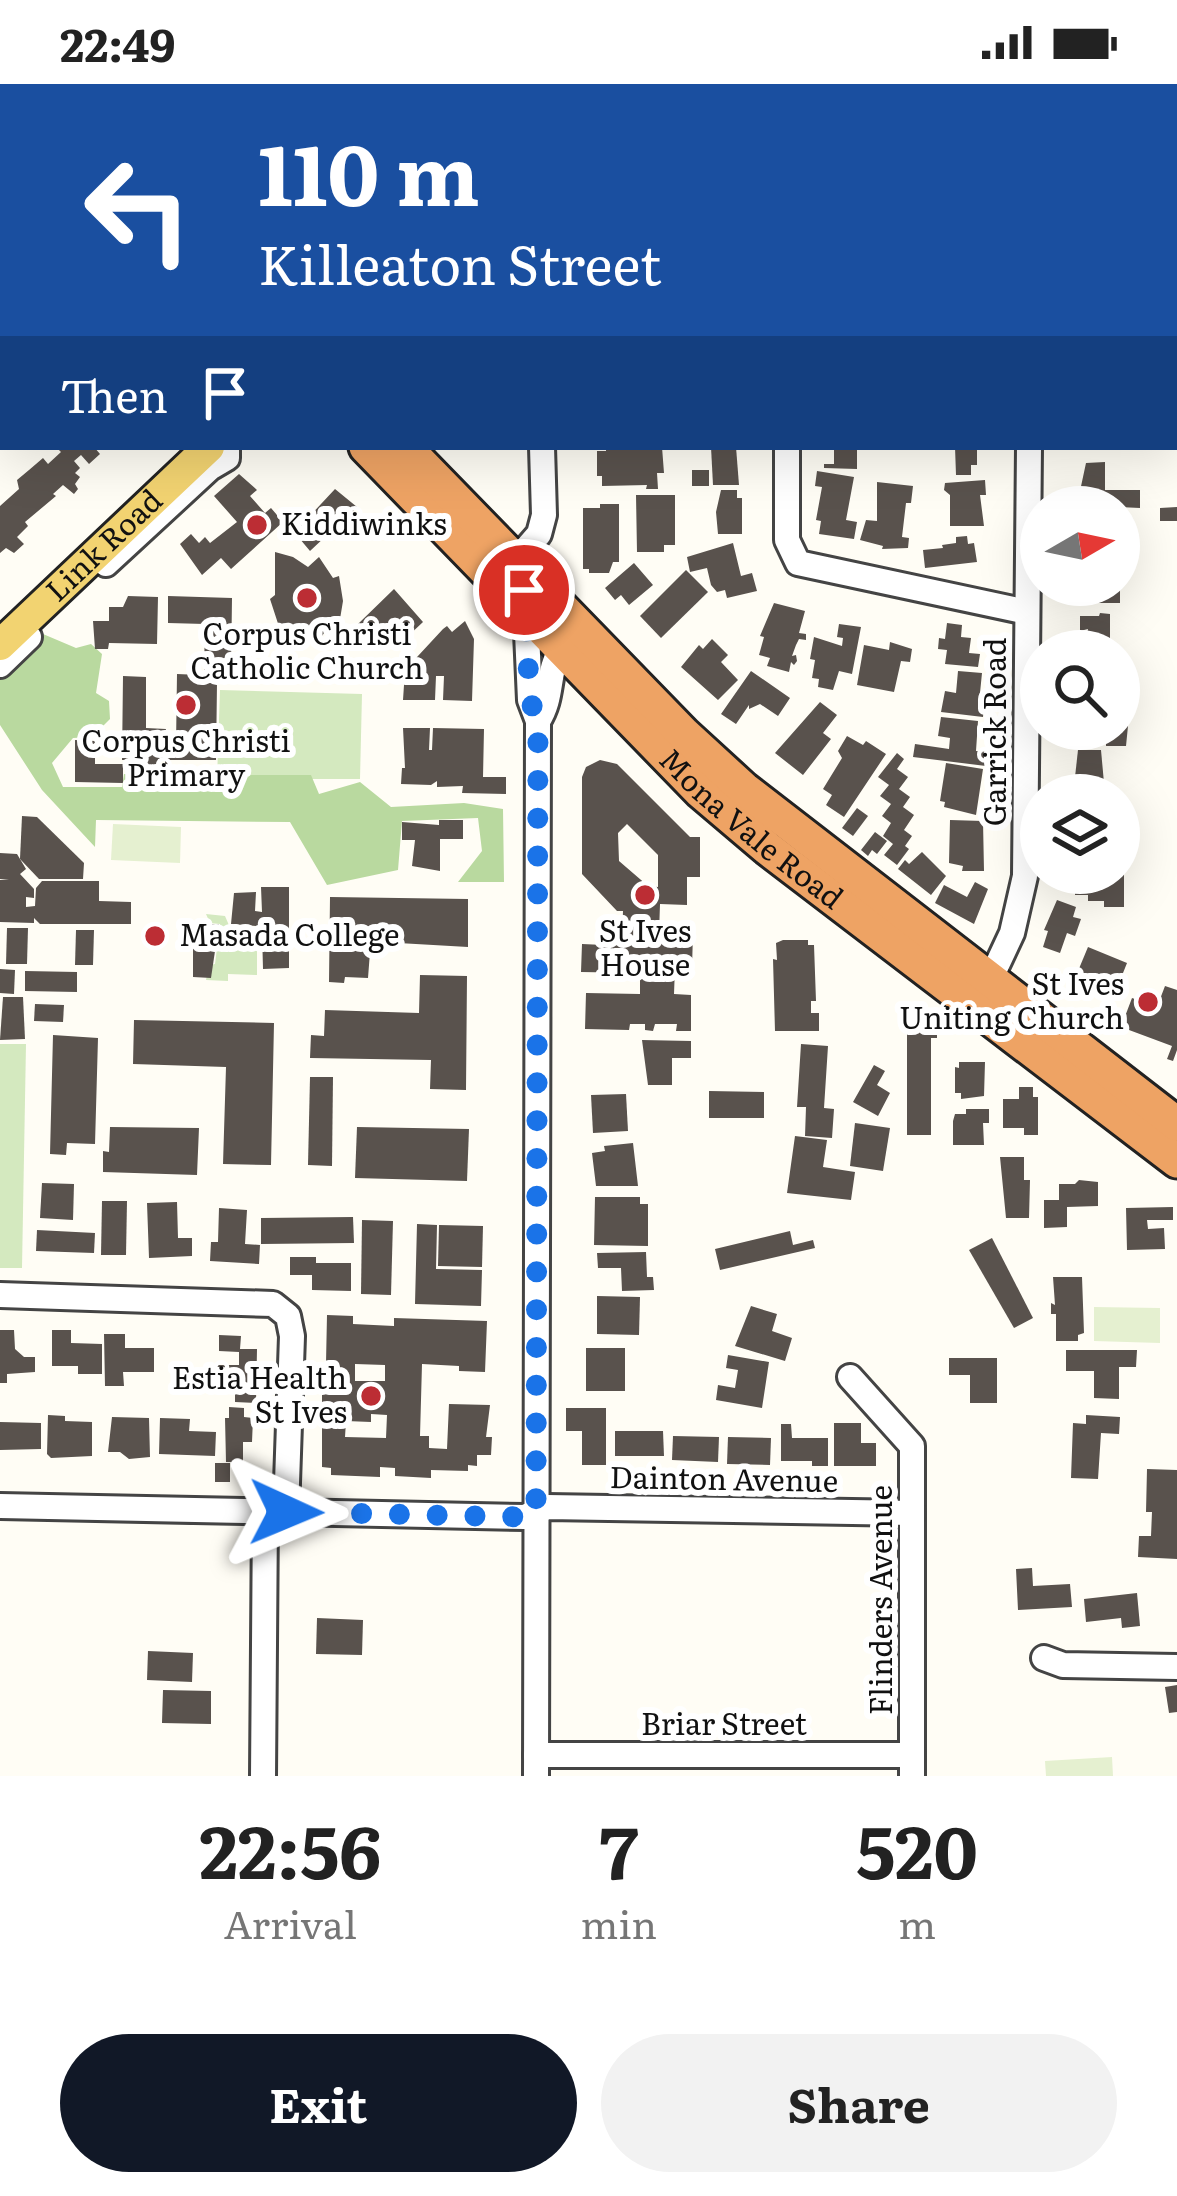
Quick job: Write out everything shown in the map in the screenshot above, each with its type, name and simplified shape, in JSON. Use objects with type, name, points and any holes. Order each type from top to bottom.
[{"type":"highway","name":"Mona Vale Road","points":[[369,450],[701,792],[767,848],[1177,1124]]},
{"type":"highway","name":"Mona Vale Road","points":[[408,450],[684,734],[1177,1161]]},
{"type":"main road","name":"Link Road","points":[[0,623],[177,450]]},
{"type":"main road","name":"Link Road","points":[[0,645],[206,450]]},
{"type":"street","points":[[0,665],[226,458],[227,450]]},
{"type":"street","points":[[536,1766],[538,722],[530,700],[524,590],[510,571],[538,534],[544,515],[542,450]]},
{"type":"street","points":[[788,450],[787,540],[799,563],[1027,612]]},
{"type":"street","name":"Garrick Road","points":[[984,994],[1012,933],[1025,876],[1028,450]]},
{"type":"street","points":[[538,722],[549,703],[550,671],[561,648]]},
{"type":"street","points":[[0,1295],[274,1304],[288,1316],[292,1336],[276,1512],[263,1776]]},
{"type":"street","name":"Flinders Avenue","points":[[850,1377],[912,1446],[912,1766]]},
{"type":"street","name":"Dainton Avenue","points":[[0,1506],[526,1517],[547,1507],[912,1513]]},
{"type":"street","points":[[1044,1658],[1063,1665],[1177,1667]]},
{"type":"street","name":"Briar Street","points":[[536,1766],[912,1766]]},
{"type":"green space","points":[[43,634],[76,648],[91,644],[102,654],[96,693],[109,701],[110,719],[92,737],[73,738],[52,763],[63,787],[122,787],[124,774],[136,775],[135,785],[156,784],[160,773],[170,780],[185,767],[210,770],[214,787],[250,775],[311,775],[319,794],[360,782],[391,807],[464,803],[503,809],[504,882],[458,882],[482,851],[478,818],[402,821],[398,870],[327,885],[290,822],[96,820],[95,847],[42,790],[0,725],[0,679]]},
{"type":"green space","points":[[220,690],[362,694],[360,779],[217,779]]},
{"type":"green space","points":[[113,824],[181,827],[180,863],[111,860]]},
{"type":"green space","points":[[206,914],[225,916],[231,930],[257,933],[257,975],[228,974],[228,981],[206,980],[209,965],[215,964],[220,924],[210,923]]},
{"type":"green space","points":[[0,1044],[26,1044],[22,1268],[0,1268]]},
{"type":"green space","points":[[1094,1307],[1160,1308],[1160,1343],[1094,1341]]},
{"type":"green space","points":[[1112,1757],[1113,1776],[1046,1776],[1045,1761]]},
{"type":"building","points":[[97,450],[100,454],[89,464],[81,455],[74,461],[80,477],[74,494],[63,485],[25,522],[28,526],[17,537],[24,544],[14,553],[6,548],[0,553],[0,506],[19,489],[17,480],[43,458],[48,464],[61,452]]},
{"type":"building","points":[[662,450],[664,473],[657,473],[658,489],[602,486],[597,451]]},
{"type":"building","points":[[711,450],[736,450],[739,485],[713,485]]},
{"type":"building","points":[[834,450],[857,450],[857,469],[824,468],[824,464],[834,464]]},
{"type":"building","points":[[955,450],[977,450],[971,475],[956,475]]},
{"type":"building","points":[[1105,462],[1105,486],[1081,486],[1086,463]]},
{"type":"building","points":[[692,470],[709,470],[709,486],[692,486]]},
{"type":"building","points":[[817,471],[854,477],[846,520],[857,522],[854,539],[819,534],[821,521],[816,520],[822,487],[815,486]]},
{"type":"building","name":"Kiddiwinks","points":[[239,474],[257,490],[250,496],[265,513],[271,508],[283,522],[231,569],[221,558],[202,575],[180,544],[191,534],[199,543],[205,537],[210,543],[237,522],[214,496]]},
{"type":"building","points":[[985,480],[986,495],[980,495],[984,526],[950,526],[945,483]]},
{"type":"building","points":[[877,482],[913,486],[902,537],[909,538],[908,548],[882,549],[860,540],[866,520],[877,521]]},
{"type":"building","points":[[335,489],[357,507],[310,551],[289,526],[304,515],[307,519]]},
{"type":"building","points":[[721,490],[737,490],[737,498],[742,498],[742,534],[718,534]]},
{"type":"building","points":[[636,495],[675,495],[675,545],[664,545],[664,552],[637,552]]},
{"type":"building","points":[[600,504],[619,504],[619,562],[613,562],[609,573],[589,573],[583,569],[583,508],[600,508]]},
{"type":"building","points":[[1177,507],[1177,521],[1160,521],[1160,508]]},
{"type":"building","points":[[967,536],[968,544],[974,543],[977,562],[925,568],[923,550],[943,548],[956,543],[956,537]]},
{"type":"building","points":[[733,543],[741,576],[752,573],[757,591],[727,598],[725,590],[717,592],[711,585],[707,568],[690,572],[687,557]]},
{"type":"building","name":"Corpus Christi Catholic Church","points":[[275,552],[308,567],[319,557],[333,578],[339,576],[343,601],[339,625],[331,622],[317,644],[307,633],[285,645],[270,599],[275,595]]},
{"type":"building","points":[[634,563],[653,585],[629,605],[621,595],[615,600],[605,588]]},
{"type":"building","points":[[686,570],[708,592],[661,638],[640,616]]},
{"type":"building","points":[[394,589],[423,622],[406,638],[397,629],[392,634],[380,625],[369,637],[358,624]]},
{"type":"building","points":[[128,596],[158,597],[157,644],[109,643],[108,649],[95,649],[93,621],[109,621],[109,607],[123,607]]},
{"type":"building","points":[[168,596],[232,598],[231,671],[204,671],[205,624],[168,623]]},
{"type":"building","points":[[774,603],[805,611],[799,633],[806,634],[806,640],[799,639],[792,656],[797,661],[791,662],[789,672],[767,666],[770,658],[759,655],[764,637],[760,636]]},
{"type":"building","points":[[1110,614],[1110,630],[1080,630],[1080,616]]},
{"type":"building","points":[[465,621],[474,639],[472,701],[443,700],[444,676],[436,676],[435,700],[403,700],[405,670],[443,629],[447,626],[452,632]]},
{"type":"building","points":[[947,623],[962,625],[961,637],[971,638],[969,653],[980,654],[978,667],[945,664],[947,650],[938,649]]},
{"type":"building","points":[[839,624],[861,627],[852,674],[839,671],[833,690],[818,687],[819,679],[812,678],[815,660],[810,659],[814,637],[842,646],[843,638],[837,637]]},
{"type":"building","points":[[712,639],[728,655],[721,662],[738,680],[718,700],[681,667],[699,645],[703,649]]},
{"type":"building","points":[[890,642],[912,649],[910,662],[901,661],[894,692],[857,685],[864,645],[889,650]]},
{"type":"building","points":[[751,671],[790,698],[778,716],[760,704],[749,709],[749,705],[736,724],[721,714]]},
{"type":"building","points":[[958,671],[982,673],[979,703],[984,704],[983,717],[941,712],[945,691],[956,693]]},
{"type":"building","points":[[177,674],[200,675],[200,683],[217,683],[216,760],[169,760],[165,768],[165,759],[158,759],[156,780],[138,779],[138,760],[122,760],[123,676],[146,677],[146,728],[166,729],[166,745],[176,745]]},
{"type":"building","points":[[820,702],[837,715],[823,733],[831,739],[803,775],[775,753]]},
{"type":"building","points":[[941,717],[978,721],[976,751],[988,752],[986,766],[913,757],[915,744],[949,749],[950,738],[938,736]]},
{"type":"building","points":[[403,728],[430,728],[429,750],[433,728],[484,729],[483,777],[506,777],[506,794],[462,793],[463,786],[437,787],[437,781],[401,784]]},
{"type":"building","points":[[847,736],[886,754],[844,817],[826,805],[832,795],[823,789],[842,758],[838,751]]},
{"type":"building","points":[[75,740],[95,741],[95,764],[123,764],[123,783],[75,782]]},
{"type":"building","points":[[1078,750],[1101,750],[1103,774],[1075,774]]},
{"type":"building","points":[[897,753],[904,759],[897,769],[908,777],[899,789],[910,797],[903,807],[914,815],[904,830],[912,836],[905,846],[909,849],[897,865],[884,855],[893,844],[883,836],[891,823],[882,816],[891,804],[880,796],[889,785],[878,777]]},
{"type":"building","name":"St Ives House","points":[[600,760],[617,764],[690,837],[700,837],[700,877],[687,877],[687,905],[660,904],[659,933],[693,933],[692,968],[675,967],[674,994],[691,995],[691,1031],[676,1031],[677,1024],[655,1024],[653,1031],[645,1030],[645,1024],[630,1024],[629,1030],[585,1029],[586,993],[640,994],[640,973],[581,972],[582,944],[604,945],[603,935],[622,936],[623,911],[617,911],[582,874],[582,777],[586,767]],"holes":[[[627,824],[658,855],[658,887],[648,886],[619,861],[618,833]]]},
{"type":"building","points":[[946,763],[983,769],[976,815],[944,807],[945,802],[940,801]]},
{"type":"building","points":[[857,808],[868,816],[853,836],[842,828]]},
{"type":"building","points":[[22,816],[37,817],[84,863],[83,879],[39,879],[20,859]]},
{"type":"building","points":[[439,820],[463,820],[463,839],[440,839],[440,871],[412,866],[415,840],[402,840],[402,822],[439,825]]},
{"type":"building","points":[[950,820],[983,821],[984,871],[962,871],[963,866],[949,863]]},
{"type":"building","points":[[875,832],[887,841],[877,854],[872,850],[868,856],[861,850]]},
{"type":"building","points":[[922,852],[946,876],[931,895],[898,869]]},
{"type":"building","points":[[0,853],[17,854],[26,869],[20,874],[34,889],[34,898],[26,897],[26,907],[35,906],[36,888],[42,881],[99,881],[99,901],[131,902],[131,924],[40,924],[34,918],[34,923],[0,922],[0,880],[9,879],[0,879]]},
{"type":"building","points":[[975,882],[988,889],[974,924],[935,903],[944,885],[967,897]]},
{"type":"building","points":[[261,887],[289,887],[289,968],[263,969],[262,931],[231,924],[234,893],[256,892],[255,911],[262,912]]},
{"type":"building","points":[[1124,894],[1124,907],[1104,907],[1104,901],[1075,895]]},
{"type":"building","points":[[330,897],[468,899],[468,947],[381,942],[380,953],[370,952],[368,978],[329,982]]},
{"type":"building","points":[[1057,900],[1076,907],[1073,917],[1081,919],[1075,936],[1067,933],[1060,953],[1043,947],[1048,931],[1044,930]]},
{"type":"building","points":[[193,924],[219,924],[211,978],[193,977]]},
{"type":"building","points":[[7,928],[28,928],[27,964],[6,964]]},
{"type":"building","points":[[76,930],[94,930],[93,965],[75,965]]},
{"type":"building","points":[[808,940],[808,945],[814,945],[816,1001],[811,1001],[811,1013],[819,1013],[819,1031],[775,1031],[773,959],[777,960],[776,943]]},
{"type":"building","points":[[1088,947],[1127,963],[1117,988],[1078,971]]},
{"type":"building","points":[[0,969],[15,970],[14,994],[0,993]]},
{"type":"building","points":[[25,971],[77,972],[77,992],[25,991]]},
{"type":"building","points":[[420,975],[467,976],[466,1090],[430,1089],[431,1060],[310,1058],[311,1035],[324,1036],[325,1010],[419,1013]]},
{"type":"building","points":[[1165,986],[1177,990],[1173,1061],[1167,1059],[1172,1046],[1121,1027],[1132,998],[1157,1007]]},
{"type":"building","points":[[3,997],[23,997],[25,1039],[0,1040]]},
{"type":"building","points":[[35,1004],[64,1005],[63,1022],[34,1021]]},
{"type":"building","points":[[134,1020],[274,1023],[271,1165],[223,1164],[226,1067],[133,1064]]},
{"type":"building","points":[[907,1024],[937,1024],[937,1038],[931,1038],[931,1135],[907,1135]]},
{"type":"building","points":[[53,1035],[98,1038],[95,1144],[67,1143],[66,1155],[50,1154]]},
{"type":"building","points":[[642,1040],[691,1041],[691,1058],[672,1058],[672,1085],[648,1085]]},
{"type":"building","points":[[801,1044],[828,1046],[824,1108],[834,1109],[832,1138],[805,1136],[806,1107],[797,1107]]},
{"type":"building","points":[[959,1062],[985,1062],[984,1096],[961,1099],[961,1093],[955,1093]]},
{"type":"building","points":[[874,1065],[885,1071],[877,1085],[890,1093],[878,1116],[853,1102]]},
{"type":"building","points":[[310,1077],[333,1077],[332,1166],[308,1165]]},
{"type":"building","points":[[1019,1087],[1033,1087],[1033,1097],[1038,1097],[1038,1135],[1024,1135],[1024,1128],[1003,1128],[1003,1099],[1019,1099]]},
{"type":"building","points":[[709,1091],[764,1092],[764,1118],[709,1118]]},
{"type":"building","points":[[626,1094],[628,1131],[593,1133],[591,1095]]},
{"type":"building","points":[[966,1109],[989,1109],[989,1123],[983,1123],[984,1145],[953,1145],[955,1114],[966,1114]]},
{"type":"building","points":[[855,1123],[890,1128],[883,1171],[850,1166]]},
{"type":"building","points":[[110,1127],[199,1128],[197,1175],[103,1172]]},
{"type":"building","points":[[357,1127],[469,1129],[467,1181],[355,1178]]},
{"type":"building","points":[[795,1136],[827,1140],[823,1167],[855,1172],[851,1200],[787,1193]]},
{"type":"building","points":[[633,1143],[638,1186],[596,1186],[592,1153],[605,1151],[604,1146]]},
{"type":"building","points":[[1000,1157],[1024,1157],[1024,1180],[1030,1180],[1029,1218],[1006,1218]]},
{"type":"building","points":[[1098,1182],[1098,1206],[1067,1207],[1067,1227],[1044,1228],[1044,1200],[1059,1200],[1059,1184]]},
{"type":"building","points":[[42,1183],[74,1184],[73,1220],[40,1218]]},
{"type":"building","points":[[595,1197],[640,1197],[640,1204],[648,1204],[648,1246],[594,1245]]},
{"type":"building","points":[[102,1201],[127,1201],[126,1255],[101,1255]]},
{"type":"building","points":[[177,1202],[178,1238],[192,1238],[192,1256],[149,1258],[147,1203]]},
{"type":"building","points":[[1173,1207],[1173,1220],[1147,1220],[1148,1229],[1164,1228],[1165,1249],[1127,1250],[1126,1208]]},
{"type":"building","points":[[219,1208],[247,1210],[245,1244],[260,1245],[259,1264],[210,1261],[211,1242],[218,1242]]},
{"type":"building","points":[[353,1217],[354,1243],[261,1244],[261,1218]]},
{"type":"building","points":[[362,1220],[393,1221],[391,1295],[361,1294]]},
{"type":"building","points":[[417,1224],[437,1225],[436,1269],[482,1270],[481,1306],[415,1304]]},
{"type":"building","points":[[439,1225],[483,1226],[482,1267],[438,1266]]},
{"type":"building","points":[[37,1230],[95,1233],[94,1253],[36,1251]]},
{"type":"building","points":[[790,1231],[793,1245],[813,1240],[815,1248],[720,1270],[715,1249]]},
{"type":"building","points":[[992,1238],[1033,1318],[1014,1328],[969,1250]]},
{"type":"building","points":[[646,1252],[647,1277],[653,1277],[654,1290],[622,1291],[621,1268],[598,1268],[597,1253]]},
{"type":"building","points":[[290,1257],[351,1263],[351,1291],[312,1290],[312,1275],[290,1275]]},
{"type":"building","points":[[1053,1277],[1082,1277],[1084,1333],[1078,1341],[1056,1341],[1056,1314],[1051,1314]]},
{"type":"building","points":[[597,1296],[640,1297],[639,1335],[597,1334]]},
{"type":"building","points":[[751,1306],[777,1314],[772,1331],[792,1338],[785,1361],[735,1346]]},
{"type":"building","name":"Estia Health St Ives","points":[[327,1315],[353,1316],[353,1324],[394,1326],[394,1318],[487,1321],[485,1372],[422,1364],[420,1436],[429,1436],[429,1448],[447,1449],[449,1404],[490,1405],[486,1437],[492,1437],[491,1455],[477,1455],[477,1466],[468,1465],[468,1471],[431,1470],[431,1478],[395,1476],[395,1468],[380,1467],[380,1477],[331,1475],[331,1468],[322,1467],[322,1388],[336,1389],[337,1364],[326,1363]],"holes":[[[355,1364],[385,1365],[385,1381],[355,1381]],[[371,1414],[387,1415],[386,1438],[345,1437],[346,1421],[371,1422]]]},
{"type":"building","points":[[0,1330],[14,1330],[15,1349],[24,1357],[35,1357],[35,1372],[7,1374],[7,1383],[0,1383]]},
{"type":"building","points":[[52,1330],[71,1330],[71,1343],[102,1344],[102,1374],[78,1374],[78,1366],[52,1366]]},
{"type":"building","points":[[104,1334],[125,1334],[125,1348],[154,1348],[154,1372],[123,1372],[124,1386],[105,1386]]},
{"type":"building","points":[[219,1335],[241,1336],[240,1349],[257,1349],[256,1403],[235,1402],[235,1387],[215,1387],[216,1365],[239,1365],[239,1352],[219,1351]]},
{"type":"building","points":[[586,1348],[625,1348],[625,1391],[586,1391]]},
{"type":"building","points":[[1066,1350],[1137,1350],[1136,1367],[1119,1367],[1119,1399],[1094,1398],[1094,1371],[1066,1371]]},
{"type":"building","points":[[728,1355],[769,1362],[762,1408],[716,1400],[718,1385],[735,1388],[738,1370],[726,1368]]},
{"type":"building","points":[[949,1358],[997,1358],[997,1403],[970,1403],[970,1375],[949,1375]]},
{"type":"building","points":[[229,1407],[244,1408],[244,1417],[253,1418],[252,1442],[243,1442],[243,1462],[226,1462]]},
{"type":"building","points":[[566,1408],[606,1408],[606,1465],[582,1465],[582,1431],[566,1431]]},
{"type":"building","points":[[48,1415],[92,1422],[92,1456],[51,1458],[47,1454]]},
{"type":"building","points":[[1086,1415],[1120,1417],[1119,1434],[1101,1433],[1098,1479],[1071,1478],[1073,1423],[1086,1424]]},
{"type":"building","points":[[112,1417],[149,1418],[150,1457],[129,1459],[120,1452],[108,1452]]},
{"type":"building","points":[[160,1418],[190,1419],[189,1431],[216,1432],[215,1456],[159,1454]]},
{"type":"building","points":[[0,1422],[41,1423],[41,1449],[0,1450]]},
{"type":"building","points":[[834,1423],[861,1423],[861,1443],[876,1443],[876,1466],[834,1466]]},
{"type":"building","points":[[781,1424],[791,1424],[792,1438],[828,1438],[828,1466],[781,1461]]},
{"type":"building","points":[[615,1431],[663,1431],[664,1456],[615,1456]]},
{"type":"building","points":[[673,1436],[719,1437],[718,1462],[672,1460]]},
{"type":"building","points":[[728,1437],[771,1438],[770,1465],[727,1464]]},
{"type":"building","points":[[215,1463],[230,1463],[230,1482],[215,1482]]},
{"type":"building","points":[[1147,1469],[1177,1470],[1177,1559],[1138,1557],[1139,1536],[1151,1536]]},
{"type":"building","points":[[1032,1568],[1033,1586],[1070,1584],[1072,1607],[1018,1610],[1016,1569]]},
{"type":"building","points":[[1137,1593],[1140,1626],[1122,1628],[1121,1618],[1086,1622],[1084,1599]]},
{"type":"building","points":[[317,1618],[363,1620],[362,1655],[316,1654]]},
{"type":"building","points":[[148,1651],[193,1653],[192,1682],[147,1680]]},
{"type":"building","points":[[1177,1685],[1177,1712],[1169,1713],[1165,1687]]},
{"type":"building","points":[[163,1690],[211,1691],[211,1724],[162,1723]]},
{"type":"place","name":"Kiddiwinks","points":[[257,525]]},
{"type":"place","name":"Corpus Christi Catholic Church","points":[[307,598]]},
{"type":"place","name":"Corpus Christi Primary","points":[[186,705]]},
{"type":"place","name":"St Ives House","points":[[645,895]]},
{"type":"place","name":"Masada College","points":[[155,936]]},
{"type":"place","name":"St Ives Uniting Church","points":[[1148,1002]]},
{"type":"place","name":"Estia Health St Ives","points":[[371,1396]]},
{"type":"route","points":[[286,1512],[526,1517],[536,1512],[538,722],[530,700],[524,590]]}]
